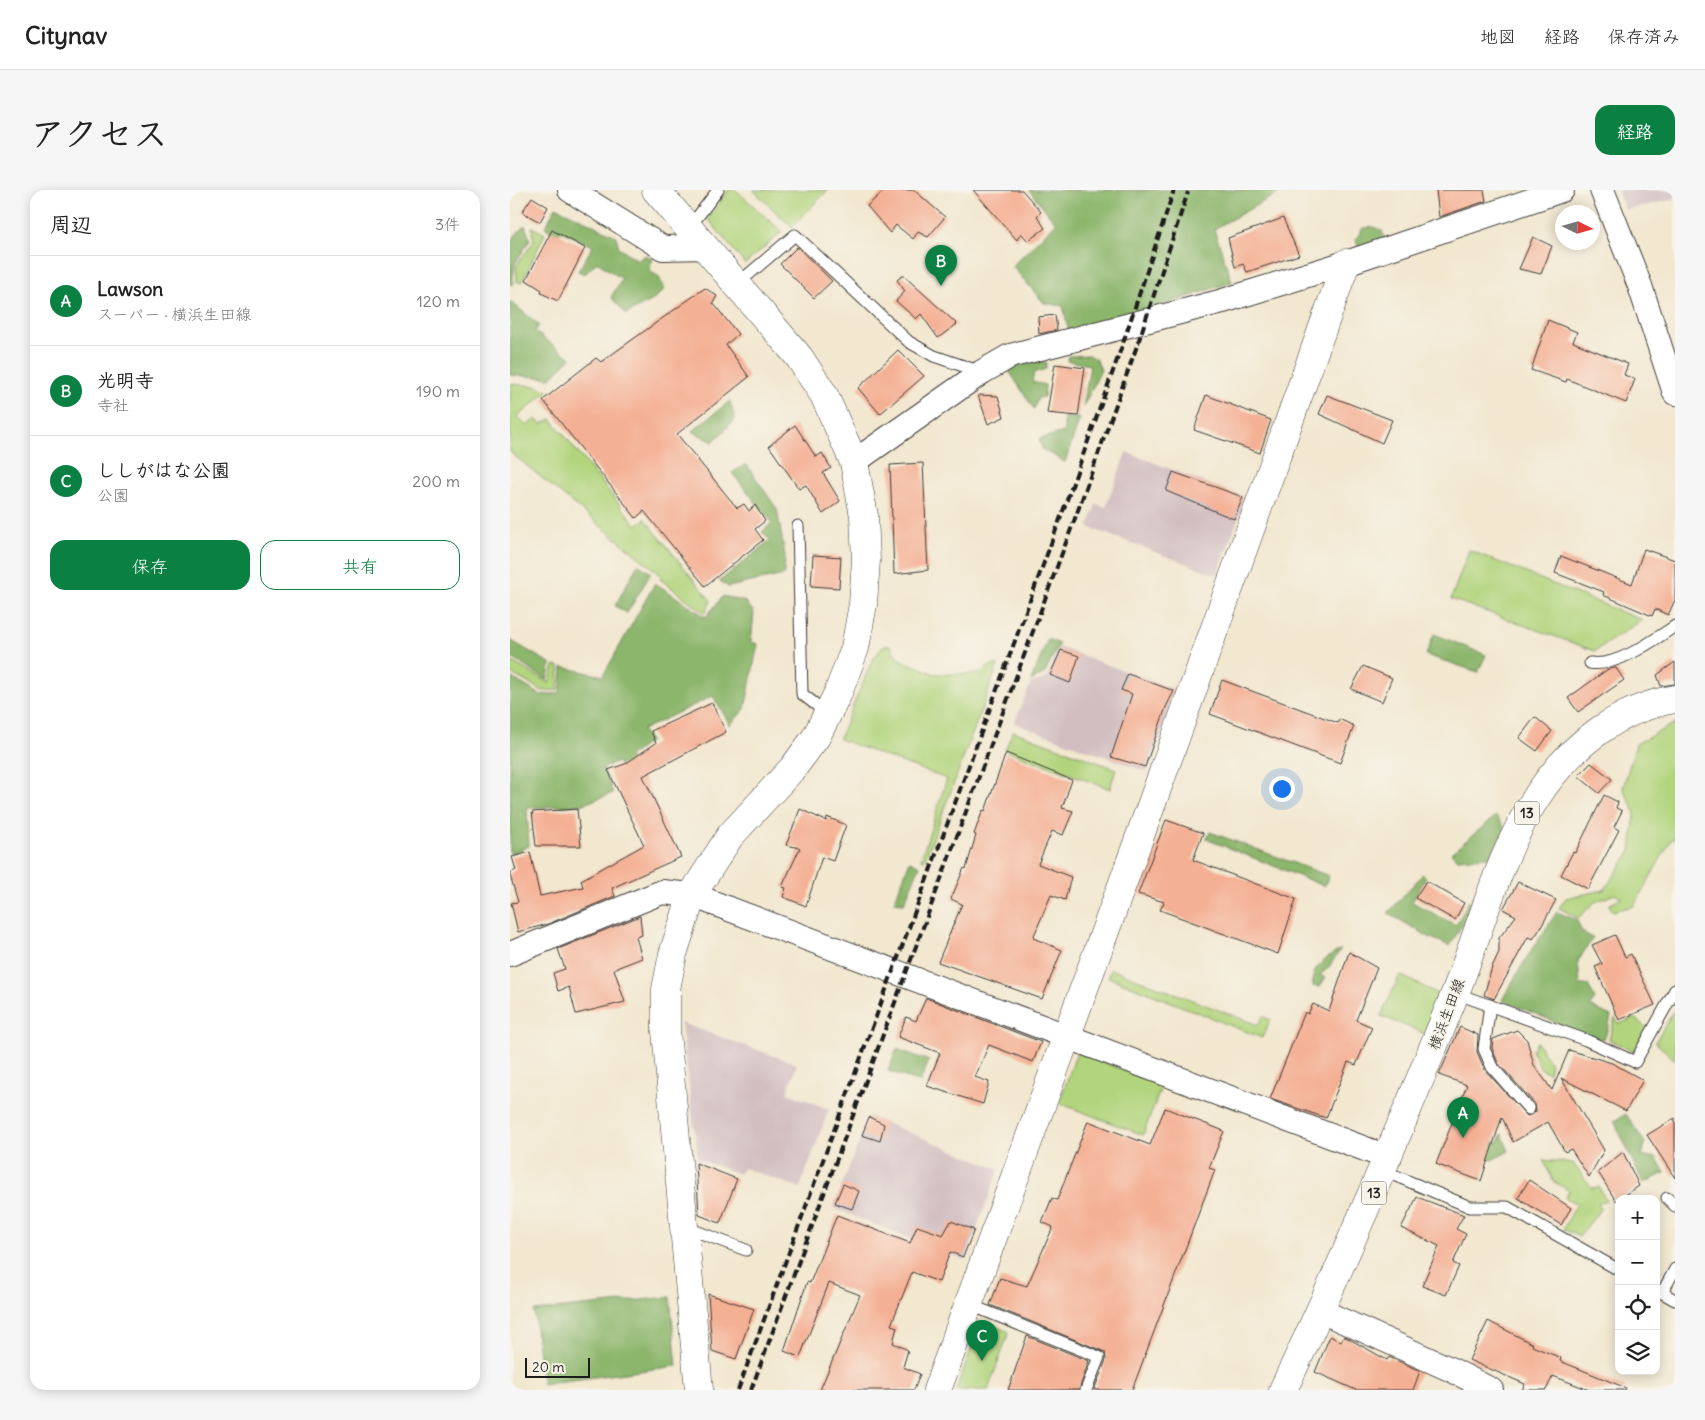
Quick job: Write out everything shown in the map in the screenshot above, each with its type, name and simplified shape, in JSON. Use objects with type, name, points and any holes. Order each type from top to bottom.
[{"type":"street","points":[[570,190],[664,248],[697,238]]},
{"type":"street","points":[[656,190],[799,357],[824,395],[854,462],[864,516],[866,560],[863,604],[855,648],[828,714],[816,737],[793,768],[730,836],[692,895],[673,954],[666,998],[666,1031],[699,1390]]},
{"type":"street","points":[[854,462],[982,372],[1010,356],[1223,301],[1346,263],[1562,190]]},
{"type":"street","points":[[1602,190],[1640,286],[1675,393]]},
{"type":"street","points":[[937,1390],[1346,263]]},
{"type":"street","name":"横浜生田線","points":[[1283,1390],[1386,1165],[1455,993],[1501,870],[1521,824],[1542,789],[1571,752],[1627,714],[1647,706],[1675,699]]},
{"type":"street","points":[[510,954],[662,892],[692,895],[1066,1036],[1386,1165]]},
{"type":"street","points":[[1320,1311],[1454,1371],[1491,1390]]},
{"type":"lane","points":[[697,238],[718,190]]},
{"type":"lane","points":[[736,285],[795,235],[910,342],[934,356],[982,372]]},
{"type":"lane","points":[[798,526],[802,694],[828,714]]},
{"type":"lane","points":[[1590,663],[1608,663],[1628,654],[1675,626]]},
{"type":"lane","points":[[1455,993],[1586,1040],[1635,1062],[1675,990]]},
{"type":"lane","points":[[1490,1005],[1484,1049],[1492,1066],[1529,1109]]},
{"type":"lane","points":[[1386,1165],[1470,1207],[1507,1207],[1615,1268]]},
{"type":"lane","points":[[684,1226],[746,1250]]},
{"type":"lane","points":[[1660,1290],[1675,1269]]},
{"type":"lane","points":[[1660,1292],[1675,1300]]},
{"type":"lane","points":[[968,1304],[1099,1356],[1086,1390]]},
{"type":"shaded area","points":[[1617,190],[1675,190],[1675,199],[1625,210]]},
{"type":"shaded area","points":[[1126,452],[1246,498],[1217,575],[1088,527],[1096,504],[1106,507]]},
{"type":"shaded area","points":[[1059,647],[1176,690],[1147,772],[1014,723],[1031,683],[1047,678]]},
{"type":"shaded area","points":[[681,1023],[797,1064],[787,1093],[829,1109],[800,1188],[744,1168],[739,1174],[698,1159]]},
{"type":"shaded area","points":[[869,1116],[999,1169],[965,1260],[833,1208]]},
{"type":"green space","points":[[728,190],[736,190],[782,232],[745,264],[708,219]]},
{"type":"green space","points":[[753,190],[828,190],[792,227]]},
{"type":"green space","points":[[1029,190],[1284,190],[1214,229],[1232,282],[1122,319],[1069,332],[1063,306],[1044,303],[1012,266],[1056,223]]},
{"type":"green space","points":[[556,207],[616,236],[619,248],[638,260],[646,255],[652,259],[649,271],[658,276],[665,289],[653,300],[626,314],[611,297],[622,279],[597,262],[585,274],[578,271],[593,246],[561,231],[556,237],[545,227]]},
{"type":"green space","points":[[525,225],[530,240],[514,265],[513,284],[510,285],[510,241]]},
{"type":"green space","points":[[532,227],[545,234],[522,282],[517,282],[516,266],[534,241]]},
{"type":"green space","points":[[1374,227],[1382,231],[1386,242],[1359,251],[1356,239],[1363,228]]},
{"type":"green space","points":[[510,301],[539,325],[535,332],[571,358],[551,378],[510,375]]},
{"type":"green space","points":[[1089,355],[1096,359],[1101,370],[1083,407],[1090,365],[1067,361],[1069,356]]},
{"type":"green space","points":[[1024,362],[1046,362],[1046,369],[1034,373],[1032,382],[1045,385],[1044,397],[1038,398],[1034,409],[1009,371]]},
{"type":"green space","points":[[510,384],[536,386],[548,391],[517,417],[527,426],[535,419],[542,424],[551,419],[636,525],[645,519],[711,601],[705,613],[660,579],[662,576],[510,452]]},
{"type":"green space","points":[[730,401],[735,420],[713,442],[692,431]]},
{"type":"green space","points":[[1064,417],[1080,418],[1065,462],[1042,449],[1039,439],[1064,432]]},
{"type":"green space","points":[[746,464],[777,509],[785,556],[784,575],[728,587],[720,581],[770,540],[762,532],[772,522],[732,473]]},
{"type":"green space","points":[[1469,550],[1642,620],[1595,651],[1451,599]]},
{"type":"green space","points":[[638,564],[651,573],[627,613],[615,606]]},
{"type":"green space","points":[[655,583],[706,617],[723,596],[746,602],[754,613],[751,642],[758,644],[745,709],[730,725],[713,696],[642,730],[650,741],[629,757],[642,776],[628,782],[618,762],[603,768],[613,793],[581,805],[527,808],[529,846],[510,854],[510,677],[541,695],[560,693],[562,667],[603,676]]},
{"type":"green space","points":[[1434,634],[1486,655],[1478,672],[1426,655]]},
{"type":"green space","points":[[1048,639],[1059,644],[1045,673],[1031,681]]},
{"type":"green space","points":[[510,640],[551,664],[547,680],[510,657]]},
{"type":"green space","points":[[890,645],[899,659],[935,674],[978,674],[992,665],[998,665],[925,860],[921,859],[947,779],[839,739],[872,661],[883,646]]},
{"type":"green space","points":[[510,661],[549,683],[554,666],[559,666],[558,690],[543,691],[510,673]]},
{"type":"green space","points":[[1675,723],[1675,838],[1671,840],[1634,906],[1613,911],[1609,905],[1621,898],[1615,894],[1595,902],[1578,918],[1559,908],[1566,898],[1604,890],[1631,851],[1635,812],[1623,788],[1636,744]]},
{"type":"green space","points":[[1013,731],[1116,769],[1110,789],[1005,750]]},
{"type":"green space","points":[[1496,816],[1505,828],[1490,857],[1458,859],[1451,853]]},
{"type":"green space","points":[[1210,832],[1329,876],[1324,886],[1206,839]]},
{"type":"green space","points":[[910,861],[920,866],[904,903],[894,902]]},
{"type":"green space","points":[[1423,874],[1426,877],[1412,902],[1456,925],[1469,901],[1474,904],[1450,946],[1429,937],[1388,913]]},
{"type":"green space","points":[[1557,912],[1577,920],[1582,932],[1593,938],[1578,961],[1580,985],[1588,985],[1595,999],[1590,1006],[1611,1016],[1605,1038],[1598,1040],[1502,1000],[1527,957]]},
{"type":"green space","points":[[1341,949],[1329,967],[1320,975],[1325,978],[1320,987],[1313,986],[1314,973],[1320,964]]},
{"type":"green space","points":[[1111,969],[1258,1025],[1263,1016],[1270,1020],[1262,1038],[1108,977]]},
{"type":"green space","points":[[1400,975],[1440,995],[1426,1034],[1381,1016]]},
{"type":"green space","points":[[1675,1009],[1675,1060],[1655,1042]]},
{"type":"green space","points":[[1615,1018],[1619,1024],[1634,1018],[1647,1028],[1633,1052],[1609,1039]]},
{"type":"green space","points":[[1537,1042],[1551,1064],[1549,1073],[1541,1069],[1532,1050]]},
{"type":"green space","points":[[897,1049],[929,1061],[920,1082],[888,1071]]},
{"type":"green space","points":[[1077,1052],[1162,1085],[1143,1135],[1059,1103]]},
{"type":"green space","points":[[1626,1114],[1645,1143],[1642,1157],[1656,1157],[1665,1173],[1643,1183],[1614,1121]]},
{"type":"green space","points":[[1502,1134],[1509,1151],[1492,1160],[1485,1157],[1493,1141],[1498,1143]]},
{"type":"green space","points":[[1543,1160],[1573,1163],[1592,1188],[1599,1187],[1606,1200],[1598,1203],[1601,1209],[1579,1237],[1563,1229],[1577,1204],[1565,1198],[1569,1190],[1554,1182]]},
{"type":"green space","points":[[670,1297],[677,1366],[542,1384],[534,1311]]},
{"type":"green space","points":[[986,1322],[1009,1332],[988,1390],[956,1390],[979,1327]]},
{"type":"building","points":[[885,190],[914,190],[945,217],[928,237],[918,232],[913,239],[896,225],[890,233],[867,206]]},
{"type":"building","points":[[973,190],[1022,190],[1041,212],[1037,216],[1045,228],[1028,241],[1021,233],[1017,240]]},
{"type":"building","points":[[1436,190],[1484,190],[1486,201],[1439,217]]},
{"type":"building","points":[[532,197],[548,207],[540,222],[522,212]]},
{"type":"building","points":[[1283,218],[1299,255],[1247,272],[1243,264],[1235,267],[1228,238]]},
{"type":"building","points":[[552,230],[585,248],[558,301],[541,293],[542,290],[526,280]]},
{"type":"building","points":[[1533,237],[1552,246],[1541,274],[1519,269]]},
{"type":"building","points":[[797,247],[832,281],[814,298],[780,264]]},
{"type":"building","points":[[903,275],[957,324],[938,338],[921,314],[916,319],[896,301],[905,291],[897,280]]},
{"type":"building","points":[[705,288],[717,296],[713,303],[738,334],[726,345],[749,377],[677,434],[737,508],[744,504],[749,511],[755,505],[765,521],[755,529],[763,540],[705,586],[644,511],[636,518],[543,400],[596,358],[601,362]]},
{"type":"building","points":[[1055,315],[1057,330],[1039,334],[1038,317]]},
{"type":"building","points":[[1548,320],[1577,332],[1573,342],[1628,364],[1624,375],[1635,379],[1626,403],[1567,379],[1566,382],[1531,370]]},
{"type":"building","points":[[898,350],[924,376],[880,414],[858,388]]},
{"type":"building","points":[[1055,364],[1085,368],[1078,416],[1047,413]]},
{"type":"building","points":[[978,395],[998,396],[1004,417],[988,424]]},
{"type":"building","points":[[1206,395],[1271,420],[1260,453],[1194,430]]},
{"type":"building","points":[[1327,395],[1392,420],[1382,443],[1319,414]]},
{"type":"building","points":[[795,425],[816,457],[822,453],[831,468],[823,473],[840,501],[823,514],[806,485],[799,489],[769,446]]},
{"type":"building","points":[[923,463],[928,570],[894,574],[890,465]]},
{"type":"building","points":[[1173,472],[1243,497],[1234,519],[1166,491]]},
{"type":"building","points":[[1644,549],[1675,560],[1675,600],[1668,615],[1655,609],[1652,616],[1603,595],[1604,592],[1555,573],[1561,556],[1632,584]]},
{"type":"building","points":[[813,555],[841,557],[839,588],[811,586]]},
{"type":"building","points":[[1061,650],[1079,656],[1070,683],[1050,675]]},
{"type":"building","points":[[1675,662],[1675,684],[1661,686],[1657,675]]},
{"type":"building","points":[[1363,666],[1392,678],[1382,702],[1351,689]]},
{"type":"building","points":[[1616,668],[1624,680],[1578,712],[1568,698],[1608,669]]},
{"type":"building","points":[[1128,674],[1174,691],[1166,707],[1145,767],[1111,757],[1132,694],[1121,690]]},
{"type":"building","points":[[1222,680],[1338,723],[1339,719],[1354,726],[1340,763],[1210,714]]},
{"type":"building","points":[[712,703],[726,732],[643,776],[681,857],[612,888],[615,896],[548,924],[518,932],[511,903],[518,902],[510,875],[510,873],[516,870],[512,857],[530,852],[540,896],[583,887],[581,880],[644,845],[608,770],[625,764],[656,743],[651,731]]},
{"type":"building","points":[[1535,717],[1552,731],[1537,751],[1519,738]]},
{"type":"building","points":[[1006,753],[1072,780],[1062,808],[1073,811],[1063,835],[1052,831],[1038,864],[1071,877],[1065,900],[1051,895],[1033,938],[1062,950],[1042,999],[938,962],[962,904],[951,899],[964,868],[966,869],[976,835],[974,834],[983,810],[985,811]]},
{"type":"building","points":[[1591,763],[1612,779],[1599,793],[1578,776]]},
{"type":"building","points":[[1604,795],[1618,802],[1616,808],[1622,811],[1614,827],[1619,830],[1588,889],[1561,875],[1573,852],[1575,853]]},
{"type":"building","points":[[577,809],[581,846],[536,846],[532,812]]},
{"type":"building","points":[[800,809],[826,821],[827,817],[846,825],[833,861],[822,857],[806,906],[783,897],[786,888],[782,887],[800,848],[786,845]]},
{"type":"building","points":[[1166,820],[1203,833],[1193,860],[1296,899],[1278,954],[1160,910],[1164,902],[1138,894]]},
{"type":"building","points":[[1426,881],[1464,903],[1455,920],[1415,898]]},
{"type":"building","points":[[1518,882],[1556,900],[1533,939],[1528,937],[1494,999],[1484,995],[1492,967],[1499,952],[1499,938],[1516,916],[1503,909]]},
{"type":"building","points":[[640,916],[642,935],[636,937],[642,958],[614,969],[625,1002],[576,1014],[569,987],[558,991],[553,973],[565,969],[558,949]]},
{"type":"building","points":[[1615,935],[1625,957],[1631,954],[1655,1005],[1619,1020],[1595,967],[1602,964],[1592,945]]},
{"type":"building","points":[[1349,952],[1377,968],[1356,1020],[1372,1027],[1356,1065],[1348,1062],[1326,1118],[1270,1099],[1305,1012],[1308,1014],[1313,1004],[1329,1011]]},
{"type":"building","points":[[926,998],[1041,1042],[1033,1062],[989,1045],[975,1077],[989,1082],[983,1104],[927,1086],[940,1053],[898,1037],[906,1017],[916,1021]]},
{"type":"building","points":[[1460,1027],[1478,1035],[1477,1052],[1485,1070],[1527,1116],[1536,1112],[1535,1104],[1498,1063],[1492,1048],[1493,1039],[1517,1030],[1527,1040],[1534,1065],[1552,1090],[1569,1050],[1612,1063],[1643,1080],[1626,1111],[1561,1078],[1604,1150],[1589,1177],[1571,1149],[1565,1152],[1548,1122],[1513,1142],[1502,1117],[1481,1181],[1436,1164],[1467,1085],[1439,1075]]},
{"type":"building","points":[[1165,1108],[1224,1131],[1209,1168],[1215,1170],[1132,1390],[1094,1390],[1106,1360],[1105,1352],[990,1305],[1000,1278],[1027,1286],[1053,1227],[1042,1222],[1052,1198],[1057,1200],[1088,1121],[1150,1145]]},
{"type":"building","points":[[869,1117],[884,1124],[880,1141],[862,1135]]},
{"type":"building","points":[[1675,1118],[1675,1178],[1647,1135]]},
{"type":"building","points":[[1623,1152],[1639,1186],[1625,1195],[1615,1195],[1615,1199],[1598,1172]]},
{"type":"building","points":[[696,1163],[737,1179],[720,1223],[699,1215]]},
{"type":"building","points":[[1529,1180],[1571,1208],[1561,1225],[1518,1198]]},
{"type":"building","points":[[843,1184],[859,1191],[852,1209],[835,1203]]},
{"type":"building","points":[[1417,1197],[1464,1215],[1456,1229],[1466,1234],[1453,1263],[1459,1266],[1446,1295],[1422,1286],[1439,1246],[1401,1228]]},
{"type":"building","points":[[837,1215],[910,1243],[917,1226],[943,1235],[951,1221],[974,1230],[963,1257],[950,1252],[939,1282],[912,1272],[891,1325],[897,1327],[893,1343],[908,1350],[903,1367],[920,1374],[914,1390],[820,1390],[860,1295],[829,1283],[800,1357],[784,1351],[807,1282],[810,1283]]},
{"type":"building","points":[[708,1294],[754,1309],[736,1359],[712,1351]]},
{"type":"building","points":[[1488,1321],[1533,1344],[1532,1346],[1561,1358],[1560,1361],[1626,1388],[1625,1390],[1589,1390],[1553,1376],[1546,1390],[1522,1390],[1525,1384],[1469,1360]]},
{"type":"building","points":[[1027,1336],[1089,1361],[1079,1390],[1008,1390]]},
{"type":"building","points":[[1330,1336],[1341,1342],[1344,1336],[1387,1360],[1389,1357],[1420,1371],[1413,1390],[1356,1390],[1315,1372]]},
{"type":"railway","points":[[738,1390],[1063,511],[1122,346],[1174,190]]},
{"type":"railway","points":[[751,1390],[1077,513],[1138,343],[1188,192]]},
{"type":"place","name":"光明寺","points":[[941,286]]},
{"type":"place","name":"Lawson","points":[[1463,1138]]},
{"type":"place","name":"ししがはな公園","points":[[982,1361]]}]
